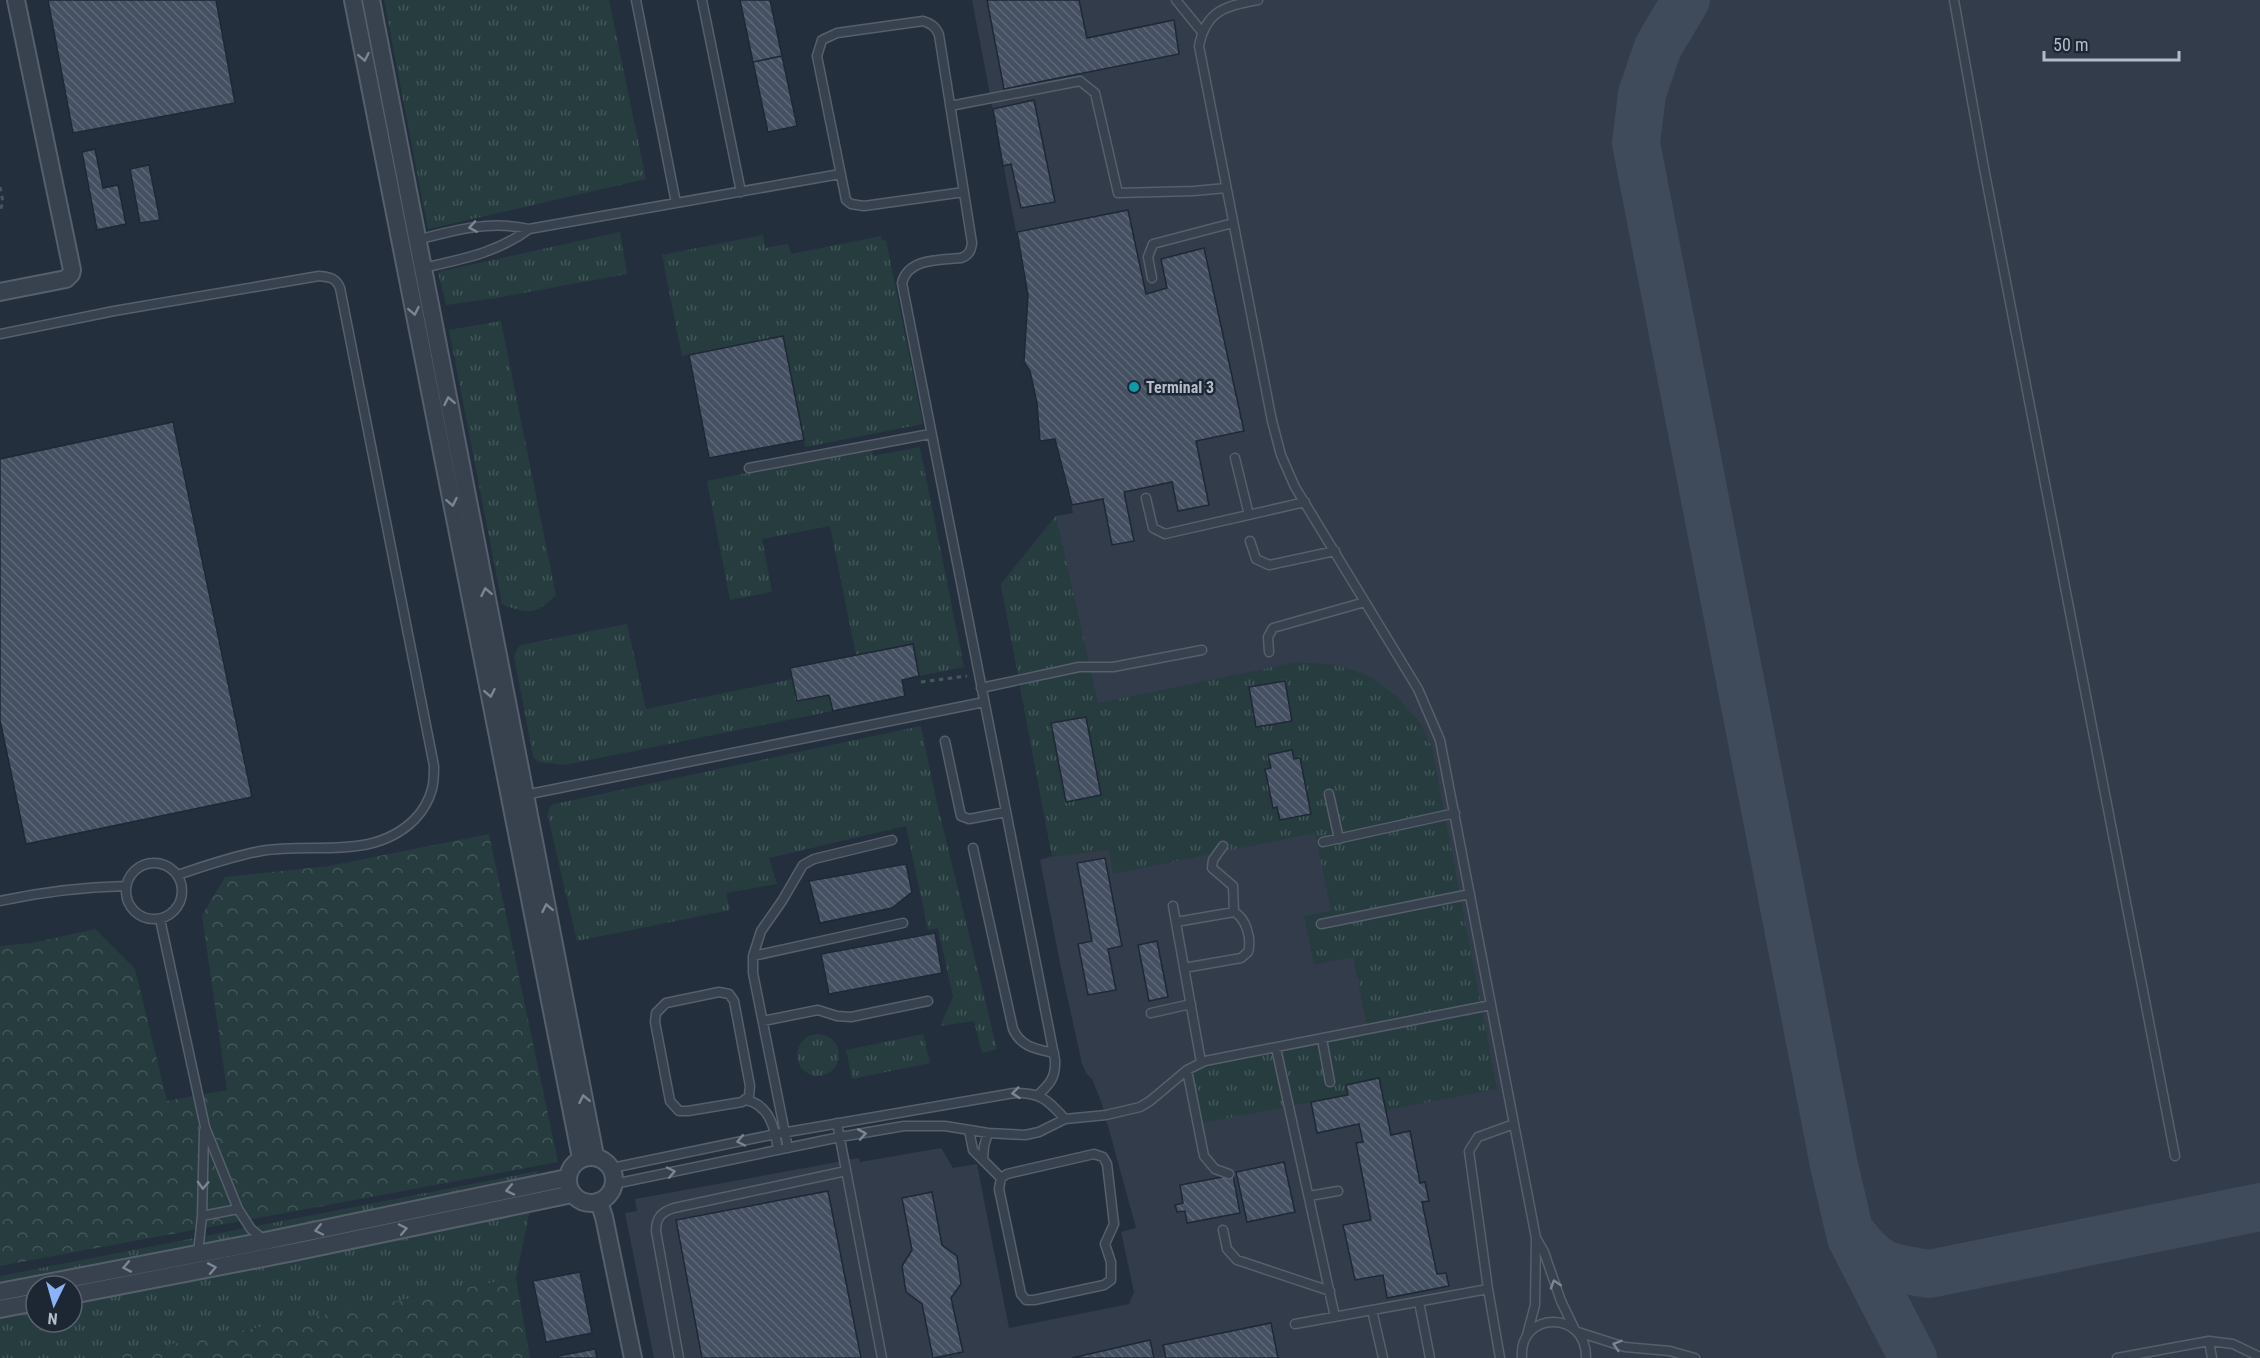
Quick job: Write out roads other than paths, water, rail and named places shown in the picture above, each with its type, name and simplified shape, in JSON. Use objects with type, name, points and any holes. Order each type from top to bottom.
[{"type":"street","points":[[0,292],[66,279],[72,270],[16,0]]},
{"type":"street","points":[[353,0],[415,269],[588,1157]]},
{"type":"street","points":[[371,0],[409,241]]},
{"type":"street","points":[[588,1157],[605,1160],[613,1176],[606,1198],[599,1202],[584,1202],[569,1186],[574,1163],[588,1157]]},
{"type":"street","points":[[0,1292],[198,1253],[569,1186]]},
{"type":"street","points":[[84,1293],[306,1250],[569,1186]]},
{"type":"street","points":[[599,1202],[633,1358]]},
{"type":"street","points":[[0,1309],[24,1304]]},
{"type":"lane","points":[[636,0],[676,203]]},
{"type":"lane","points":[[702,0],[741,192]]},
{"type":"lane","points":[[1176,0],[1202,32]]},
{"type":"lane","points":[[1258,0],[1220,10],[1209,20],[1202,32],[1199,46],[1201,60],[1276,438],[1287,471],[1418,689],[1434,723],[1444,758],[1536,1238],[1535,1305],[1523,1343],[1522,1358]]},
{"type":"lane","points":[[1954,0],[1984,168],[2175,1156]]},
{"type":"lane","points":[[964,192],[857,206],[846,200],[817,56],[822,40],[829,35],[916,21],[931,23],[939,36],[950,106],[964,192],[972,243],[969,253],[961,258],[914,265],[904,275],[902,283],[1054,1053],[1056,1069],[1054,1077],[1038,1095]]},
{"type":"lane","points":[[950,106],[1080,81],[1095,93],[1118,193],[1226,188]]},
{"type":"lane","points":[[409,241],[482,225],[530,229],[840,174]]},
{"type":"lane","points":[[1152,278],[1148,257],[1153,243],[1233,223]]},
{"type":"lane","points":[[415,269],[493,251],[530,229]]},
{"type":"lane","points":[[0,334],[114,311],[319,276],[332,277],[340,288],[434,766],[432,789],[422,812],[403,831],[382,842],[351,848],[303,847],[261,851],[177,875]]},
{"type":"lane","points":[[749,468],[930,434]]},
{"type":"lane","points":[[1234,458],[1249,515]]},
{"type":"lane","points":[[1146,498],[1152,524],[1161,533],[1305,502]]},
{"type":"lane","points":[[1250,541],[1256,559],[1269,565],[1335,552]]},
{"type":"lane","points":[[1269,652],[1268,637],[1273,628],[1365,602]]},
{"type":"lane","points":[[981,688],[1078,667],[1113,667],[1202,650]]},
{"type":"lane","points":[[518,797],[984,702]]},
{"type":"lane","points":[[945,741],[962,816],[969,819],[1006,812]]},
{"type":"lane","points":[[1329,794],[1339,839]]},
{"type":"lane","points":[[1323,842],[1455,813]]},
{"type":"lane","points":[[788,1148],[753,973],[753,956],[761,931],[803,865],[814,859],[892,840]]},
{"type":"lane","points":[[1224,846],[1213,860],[1212,868],[1233,886],[1234,912]]},
{"type":"lane","points":[[974,848],[1016,1037],[1029,1047],[1054,1053]]},
{"type":"lane","points":[[148,863],[159,863],[169,867],[177,875],[182,885],[182,896],[178,906],[170,914],[160,919],[148,919],[138,915],[130,907],[126,897],[126,886],[130,875],[138,868],[148,863]]},
{"type":"lane","points":[[0,901],[78,888],[126,886]]},
{"type":"lane","points":[[1321,924],[1470,894]]},
{"type":"lane","points":[[1173,906],[1201,1062]]},
{"type":"lane","points":[[1176,922],[1234,912],[1242,917],[1250,947],[1245,956],[1241,958],[1184,968]]},
{"type":"lane","points":[[160,919],[205,1127],[238,1209],[251,1229],[265,1241]]},
{"type":"lane","points":[[753,956],[903,923]]},
{"type":"lane","points":[[746,1100],[750,1086],[732,997],[719,992],[666,1003],[658,1009],[655,1022],[670,1101],[675,1108],[688,1111],[746,1100],[757,1103],[766,1111],[776,1134],[778,1150]]},
{"type":"lane","points":[[763,1021],[818,1010],[837,1016],[851,1017],[928,1000]]},
{"type":"lane","points":[[1151,1013],[1191,1004]]},
{"type":"lane","points":[[613,1176],[778,1150],[904,1126],[945,1126],[988,1133],[1025,1135],[1039,1132],[1065,1119],[1106,1115],[1140,1107],[1187,1070],[1201,1062],[1491,1005]]},
{"type":"lane","points":[[1322,1039],[1330,1082]]},
{"type":"lane","points":[[1276,1048],[1335,1317]]},
{"type":"lane","points":[[1187,1070],[1204,1156],[1215,1169],[1229,1174]]},
{"type":"lane","points":[[613,1176],[776,1134],[1014,1093],[1026,1092],[1038,1095],[1049,1101],[1065,1119]]},
{"type":"lane","points":[[837,1123],[882,1358]]},
{"type":"lane","points":[[1500,1358],[1469,1151],[1478,1137],[1514,1124]]},
{"type":"lane","points":[[198,1253],[202,1216],[205,1127]]},
{"type":"lane","points":[[969,1130],[973,1150],[1001,1178]]},
{"type":"lane","points":[[983,1160],[988,1133]]},
{"type":"lane","points":[[1090,1155],[1102,1157],[1107,1164],[1114,1224],[1105,1244],[1111,1262],[1112,1278],[1109,1283],[1034,1300],[1023,1297],[999,1189],[1001,1178],[1007,1174],[1090,1155]]},
{"type":"lane","points":[[680,1358],[656,1231],[659,1215],[674,1208],[846,1171]]},
{"type":"lane","points":[[1309,1196],[1338,1191]]},
{"type":"lane","points":[[202,1216],[238,1209]]},
{"type":"lane","points":[[1223,1230],[1227,1249],[1237,1260],[1330,1292]]},
{"type":"lane","points":[[1536,1238],[1544,1252],[1561,1301],[1586,1347],[1586,1358]]},
{"type":"lane","points":[[1296,1324],[1488,1289]]},
{"type":"lane","points":[[1419,1302],[1430,1358]]},
{"type":"lane","points":[[1372,1310],[1383,1358]]},
{"type":"lane","points":[[1527,1335],[1541,1324],[1558,1322],[1625,1347],[1670,1351],[1695,1358]]},
{"type":"lane","points":[[2209,1341],[2212,1358]]},
{"type":"lane","points":[[2117,1358],[2209,1341],[2234,1344],[2260,1357]]},
{"type":"place","name":"Terminal 3","points":[[1134,387]]}]
